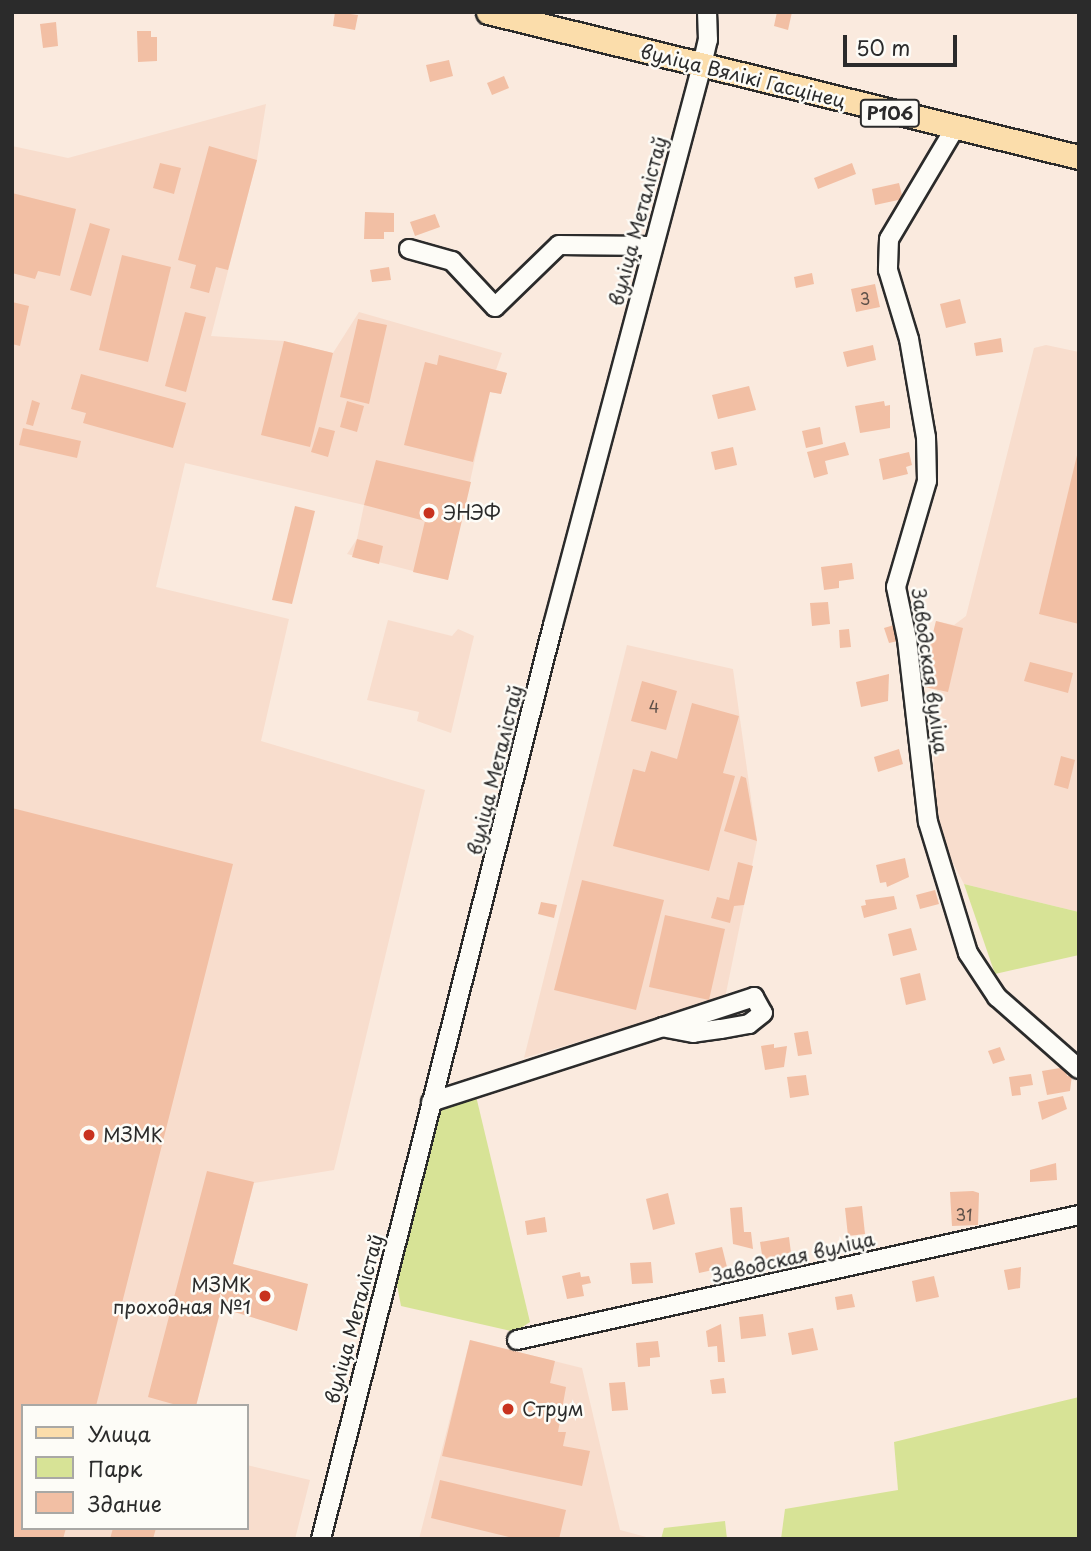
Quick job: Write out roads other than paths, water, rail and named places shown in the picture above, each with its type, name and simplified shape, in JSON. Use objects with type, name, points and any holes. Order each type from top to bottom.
[{"type":"main road","name":"вуліца Вялікі Гасцінец","points":[[488,12],[1079,158]]},
{"type":"street","name":"вуліца Металістаў","points":[[321,1539],[652,246],[702,65],[708,40],[707,12]]},
{"type":"street","name":"Заводская вуліца","points":[[955,128],[889,239],[888,270],[909,339],[926,437],[927,481],[896,587],[907,639],[928,822],[968,953],[997,998],[1079,1069]]},
{"type":"street","points":[[409,249],[452,261],[495,307],[559,245],[652,246]]},
{"type":"street","points":[[432,1102],[663,1027]]},
{"type":"street","name":"Заводская вуліца","points":[[517,1340],[1079,1215]]},
{"type":"place","name":"ЭНЭФ","points":[[429,513]]},
{"type":"place","name":"МЗМК","points":[[89,1135]]},
{"type":"place","name":"МЗМК проходная №1","points":[[265,1296]]},
{"type":"place","name":"Струм","points":[[508,1409]]}]
